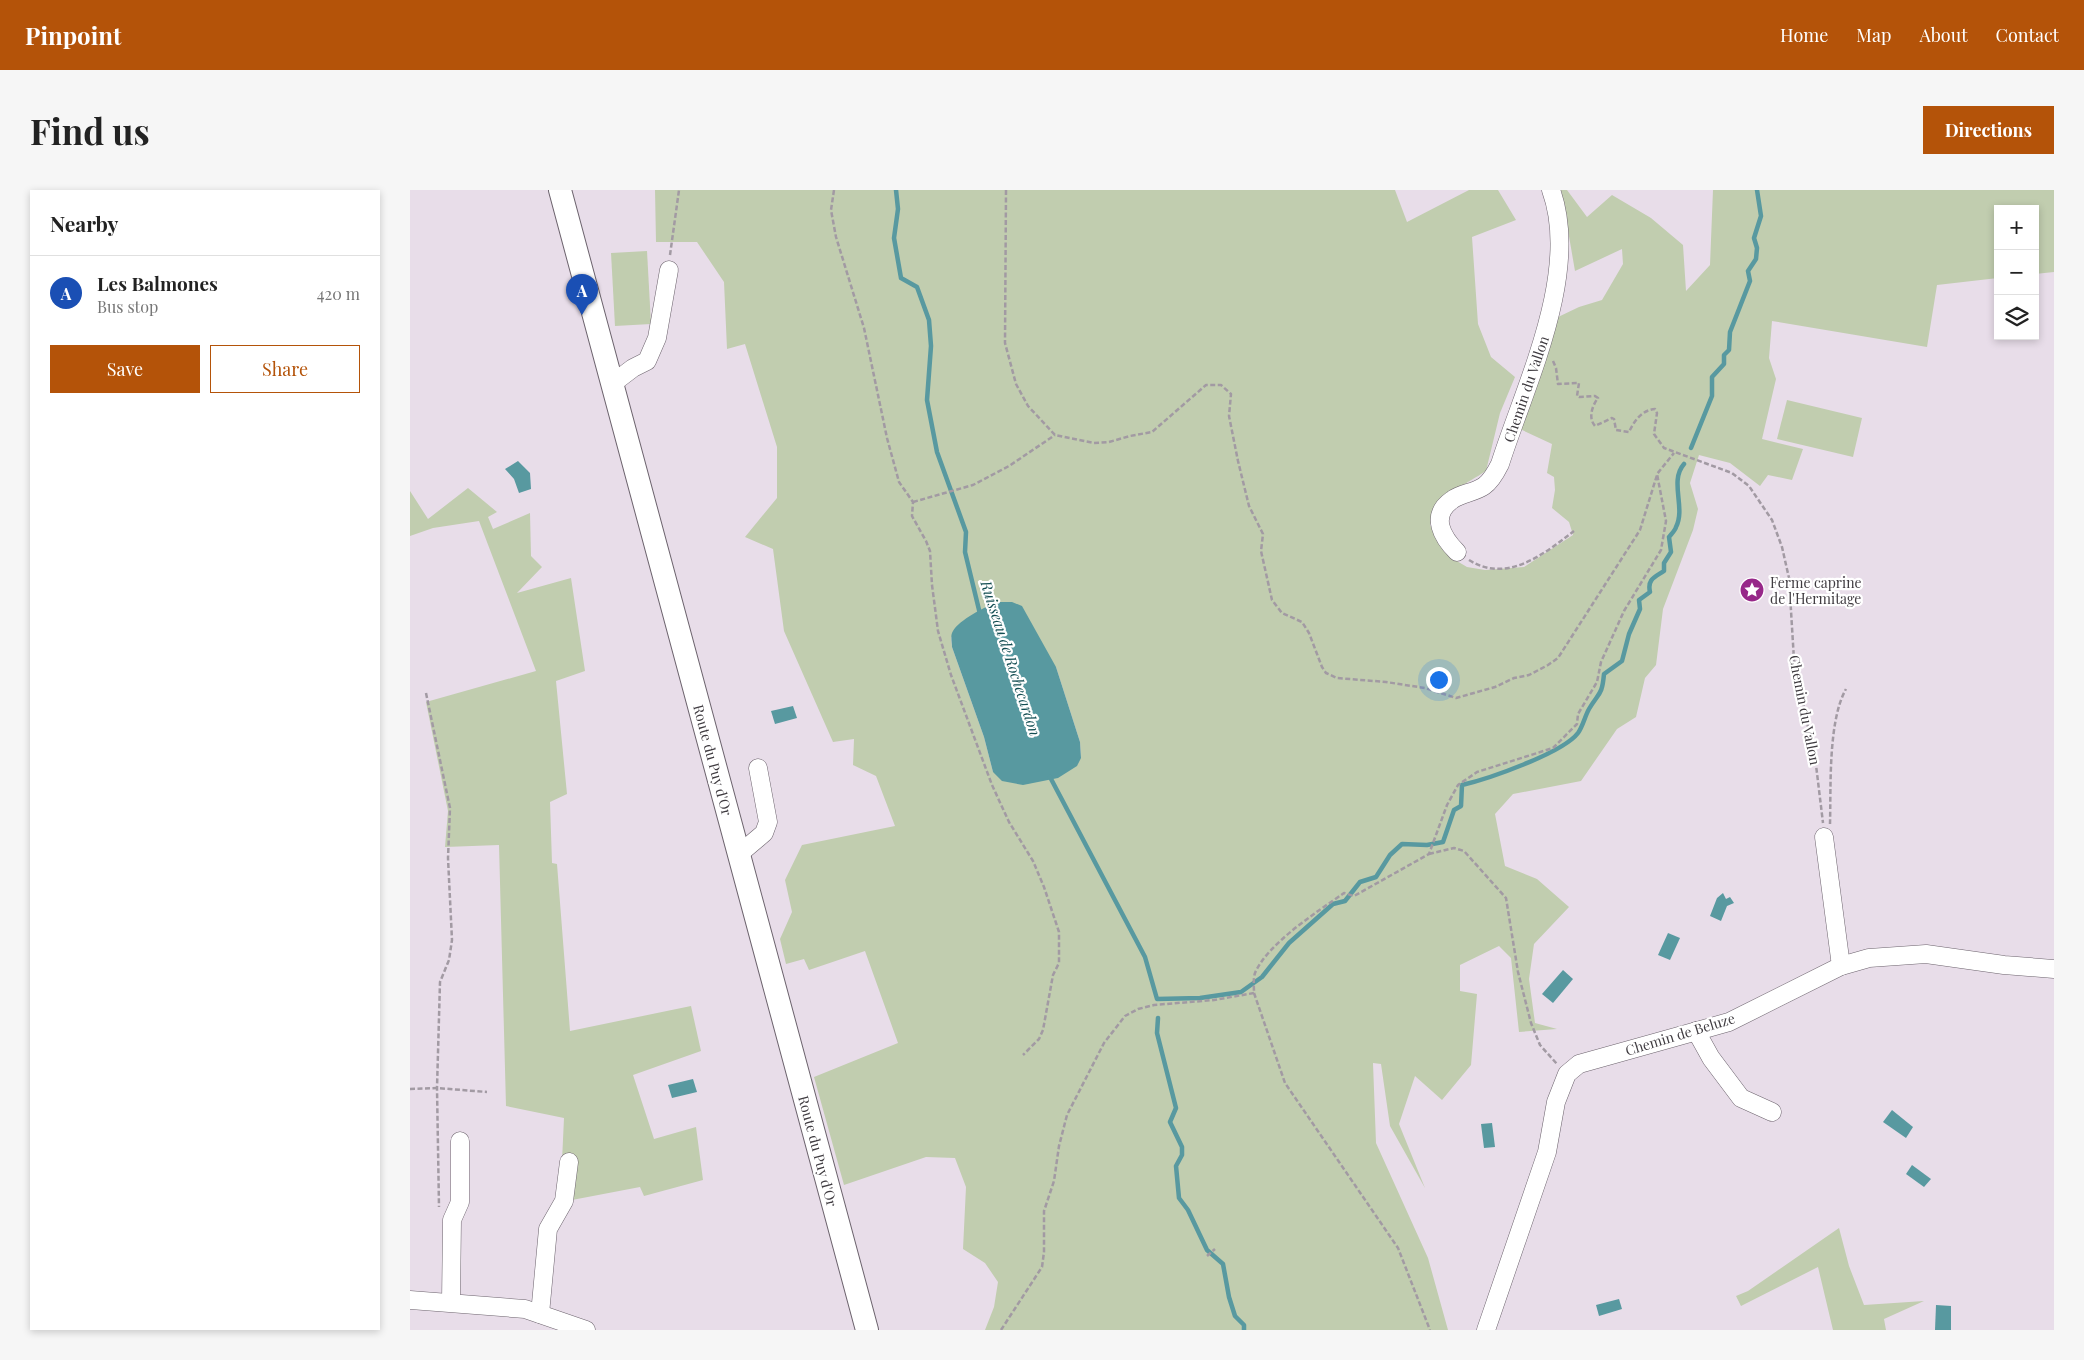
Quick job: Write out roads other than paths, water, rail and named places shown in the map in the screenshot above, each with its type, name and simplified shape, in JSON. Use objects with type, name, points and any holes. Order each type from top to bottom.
[{"type":"main road","name":"Route du Puy d'Or","points":[[560,190],[867,1330]]},
{"type":"street","name":"Chemin du Vallon","points":[[1457,552],[1444,539],[1439,525],[1442,512],[1451,500],[1484,486],[1494,476],[1500,464],[1550,320],[1558,276],[1558,227],[1551,190]]},
{"type":"street","points":[[612,384],[633,368],[647,361],[657,338],[669,270]]},
{"type":"street","points":[[738,855],[764,833],[768,822],[758,768]]},
{"type":"street","points":[[1824,837],[1841,966]]},
{"type":"street","name":"Chemin de Beluze","points":[[1486,1330],[1547,1152],[1556,1102],[1567,1074],[1579,1064],[1730,1022],[1841,966],[1869,958],[1926,954],[2004,965],[2054,969]]},
{"type":"street","points":[[1696,1031],[1711,1058],[1741,1098],[1772,1112]]},
{"type":"street","points":[[451,1302],[452,1220],[460,1202],[460,1141]]},
{"type":"street","points":[[540,1314],[548,1229],[564,1201],[569,1162]]},
{"type":"street","points":[[410,1300],[525,1309],[586,1330]]},
{"type":"water","points":[[518,461],[530,473],[531,489],[519,493],[514,479],[505,469]]},
{"type":"water","points":[[997,602],[1012,602],[1022,606],[1056,667],[1080,742],[1081,758],[1077,766],[1058,778],[1023,785],[1002,781],[993,772],[984,737],[952,647],[951,637],[956,627],[966,618]]},
{"type":"water","points":[[793,706],[797,718],[775,724],[771,711]]},
{"type":"water","points":[[1723,893],[1726,899],[1730,897],[1734,903],[1727,906],[1721,921],[1710,916],[1717,898]]},
{"type":"water","points":[[1668,933],[1680,938],[1670,960],[1658,955]]},
{"type":"water","points":[[1563,970],[1573,979],[1553,1003],[1542,994]]},
{"type":"water","points":[[693,1079],[697,1092],[672,1098],[668,1085]]},
{"type":"water","points":[[1892,1110],[1913,1127],[1906,1138],[1883,1122]]},
{"type":"water","points":[[1492,1123],[1495,1147],[1484,1148],[1481,1124]]},
{"type":"water","points":[[1912,1165],[1931,1179],[1924,1187],[1906,1174]]},
{"type":"water","points":[[1619,1299],[1622,1309],[1599,1316],[1596,1305]]},
{"type":"water","points":[[1936,1305],[1951,1306],[1951,1330],[1935,1330]]},
{"type":"waterway","name":"Ruisseau de Rochecardon","points":[[896,190],[898,209],[894,238],[901,278],[917,287],[929,320],[931,346],[927,400],[937,452],[966,532],[965,552],[980,614]]},
{"type":"waterway","points":[[1691,448],[1712,396],[1712,377],[1724,364],[1724,355],[1729,350],[1730,332],[1750,281],[1748,271],[1756,259],[1757,248],[1754,238],[1761,216],[1757,190]]},
{"type":"waterway","points":[[1050,777],[1145,957],[1157,999],[1200,998],[1241,992],[1262,977],[1289,943],[1333,904],[1345,901],[1360,882],[1376,877],[1390,855],[1402,844],[1427,845],[1443,842],[1454,810],[1461,806],[1462,785],[1542,757],[1570,741],[1578,733],[1589,709],[1600,693],[1604,674],[1622,661],[1629,634],[1640,609],[1639,600],[1650,592],[1649,588],[1652,579],[1664,571],[1664,563],[1671,552],[1669,537],[1675,530],[1679,520],[1678,478],[1684,464]]},
{"type":"waterway","name":"Ruisseau de Rochecardon","points":[[1158,1018],[1157,1033],[1176,1108],[1170,1122],[1182,1147],[1182,1155],[1176,1166],[1179,1198],[1188,1210],[1207,1250],[1223,1264],[1229,1297],[1235,1316],[1244,1325],[1244,1330]]},
{"type":"place","name":"Les Balmones","points":[[582,315]]},
{"type":"place","name":"Ferme caprine de l'Hermitage","points":[[1752,590]]}]
